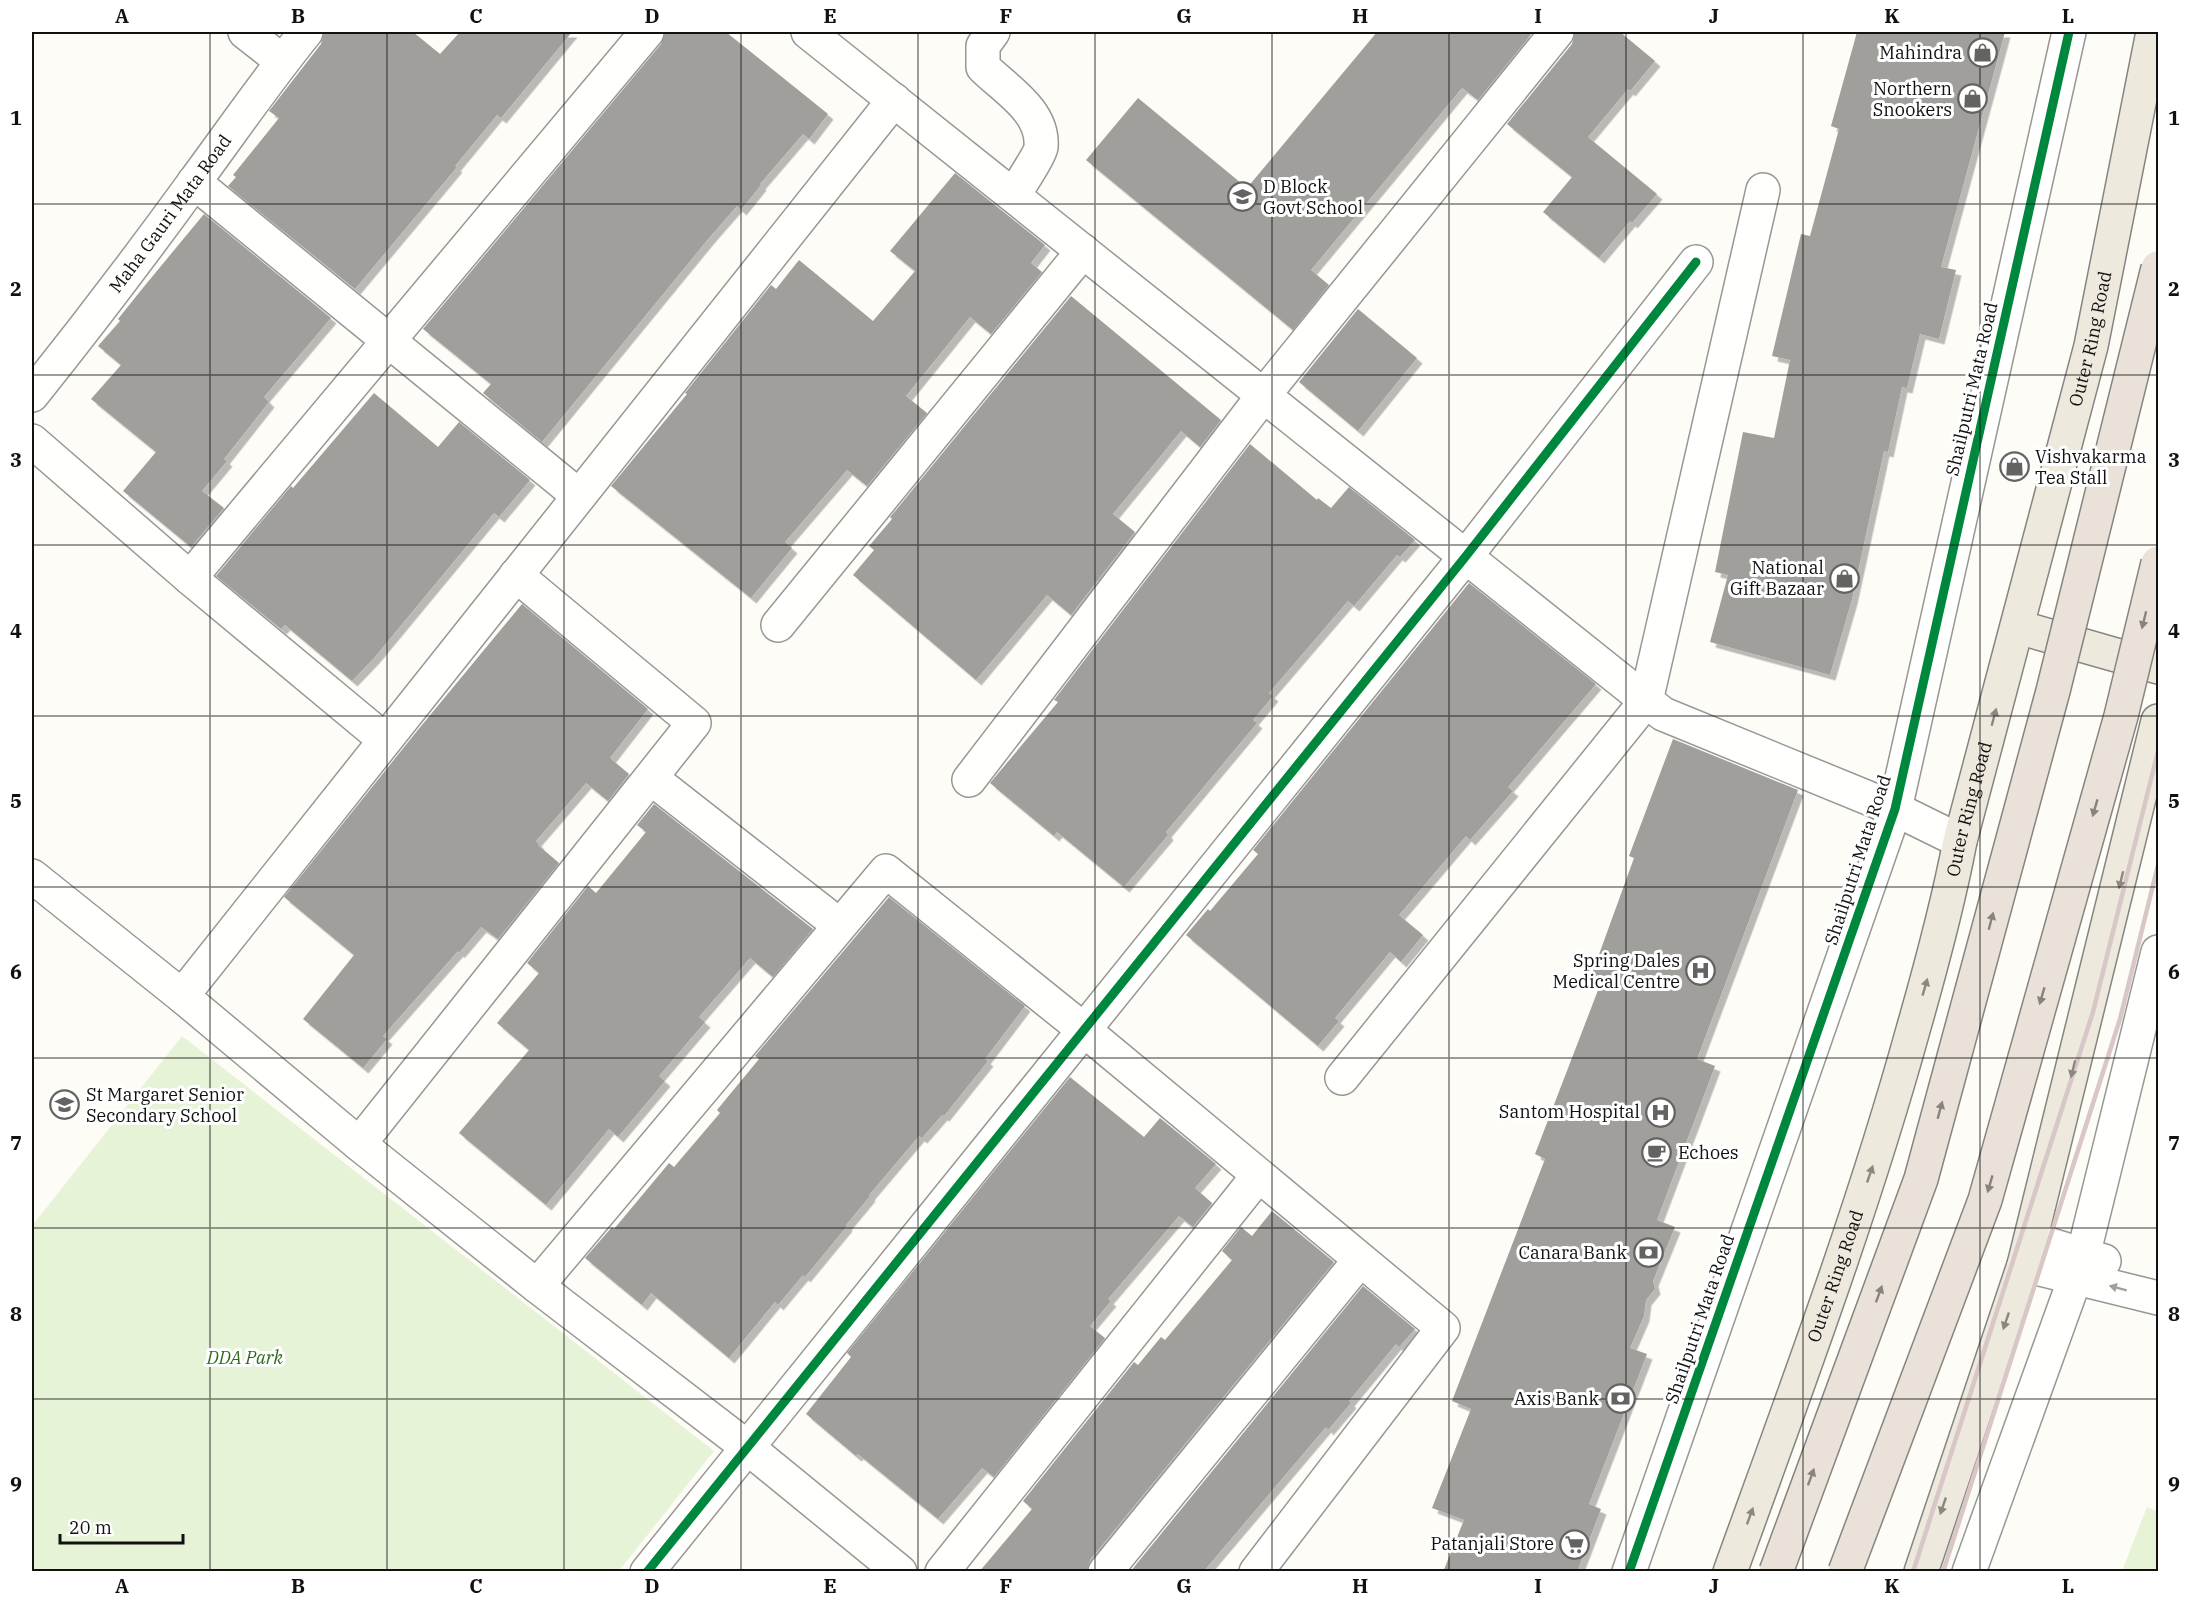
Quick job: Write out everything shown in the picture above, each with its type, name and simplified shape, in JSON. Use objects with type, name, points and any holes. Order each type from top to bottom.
[{"type":"highway","points":[[1776,1572],[1921,1179],[2053,691],[2158,268]]},
{"type":"highway","points":[[1845,1572],[1985,1200],[2121,716],[2158,563]]},
{"type":"main road","name":"Outer Ring Road","points":[[1742,1568],[1816,1332],[1885,1130],[1949,902],[1960,841],[2091,346],[2153,32]]},
{"type":"main road","points":[[2018,627],[2158,667]]},
{"type":"main road","points":[[1921,1572],[2028,1252],[2158,721]]},
{"type":"street","points":[[245,32],[282,61]]},
{"type":"street","name":"Maha Gauri Mata Road","points":[[32,392],[71,346],[282,61],[306,32]]},
{"type":"street","points":[[190,578],[646,32]]},
{"type":"street","points":[[808,32],[1663,714],[1895,809],[1960,841]]},
{"type":"street","points":[[993,32],[983,45],[983,67],[1024,104],[1038,123],[1041,148],[1014,195]]},
{"type":"street","points":[[969,780],[1263,396],[1557,32]]},
{"type":"street","name":"Shailputri Mata Road","points":[[1629,1572],[1895,809],[2069,32]]},
{"type":"street","points":[[182,996],[894,100]]},
{"type":"street","points":[[194,182],[579,496]]},
{"type":"street","points":[[1342,1078],[1646,701],[1763,190]]},
{"type":"street","points":[[778,625],[1083,251]]},
{"type":"street","points":[[647,1572],[1466,556],[1696,262]]},
{"type":"street","points":[[32,441],[190,578],[385,740]]},
{"type":"street","points":[[359,1144],[694,723],[516,575]]},
{"type":"street","points":[[651,778],[839,925]]},
{"type":"street","points":[[537,1286],[886,871],[1084,1030],[1443,1328],[1256,1572]]},
{"type":"street","points":[[32,876],[182,996],[359,1144],[537,1286],[747,1447],[900,1572]]},
{"type":"street","points":[[1969,1572],[2080,1266],[2158,952]]},
{"type":"street","points":[[942,1572],[1258,1176]]},
{"type":"street","points":[[2028,1252],[2080,1266],[2158,1298]]},
{"type":"street","points":[[1105,1572],[1360,1260]]},
{"type":"street","points":[[2080,1266],[2158,1275]]},
{"type":"green space","name":"DDA Park","points":[[182,1036],[714,1451],[619,1571],[32,1571],[32,1226]]},
{"type":"green space","points":[[2147,1507],[2158,1512],[2158,1571],[2122,1571]]},
{"type":"building","points":[[324,32],[413,32],[440,54],[460,32],[572,32],[501,118],[497,115],[455,166],[457,167],[355,289],[228,186],[236,177],[233,175],[279,118],[269,111],[321,44]]},
{"type":"building","points":[[665,32],[726,32],[828,114],[809,139],[803,134],[741,210],[737,206],[709,238],[542,442],[483,393],[491,384],[423,329],[661,44]]},
{"type":"building","points":[[1377,32],[1533,32],[1478,100],[1462,88],[1311,270],[1329,285],[1293,330],[1086,160],[1138,98],[1247,188]]},
{"type":"building","points":[[1575,32],[1620,32],[1655,61],[1588,137],[1657,194],[1632,223],[1630,221],[1599,258],[1543,212],[1572,177],[1507,124],[1572,44]]},
{"type":"building","points":[[1857,32],[2005,32],[1941,267],[1956,270],[1939,339],[1920,334],[1907,388],[1902,387],[1888,452],[1884,451],[1852,599],[1830,675],[1710,642],[1728,575],[1715,572],[1743,432],[1774,438],[1790,360],[1772,356],[1801,234],[1810,236],[1839,129],[1831,126]]},
{"type":"building","points":[[955,173],[1045,245],[1031,263],[1042,272],[991,334],[970,317],[906,396],[927,413],[867,486],[847,470],[785,542],[792,548],[751,598],[611,486],[687,394],[685,393],[771,285],[776,289],[799,260],[873,321],[915,271],[890,251]]},
{"type":"building","points":[[204,214],[331,318],[264,397],[269,402],[224,459],[227,461],[202,491],[224,508],[191,547],[123,491],[156,452],[91,399],[121,365],[98,346]]},
{"type":"building","points":[[1071,296],[1221,420],[1200,447],[1181,431],[1113,514],[1135,532],[1071,615],[1047,595],[976,680],[853,575],[874,550],[869,546],[892,519],[890,517]]},
{"type":"building","points":[[1358,309],[1417,358],[1358,431],[1299,382]]},
{"type":"building","points":[[374,393],[438,447],[459,422],[530,480],[499,517],[494,513],[374,658],[352,681],[285,625],[281,629],[216,576],[291,486],[293,488]]},
{"type":"building","points":[[1250,444],[1317,500],[1318,498],[1331,508],[1349,487],[1415,540],[1400,557],[1397,555],[1354,606],[1348,601],[1269,693],[1273,696],[1253,720],[1257,723],[1166,832],[1168,835],[1124,887],[1057,832],[1054,836],[990,783],[1058,702],[1054,700]]},
{"type":"building","points":[[1469,583],[1596,684],[1508,787],[1513,791],[1470,840],[1466,836],[1399,915],[1423,935],[1401,962],[1390,952],[1335,1018],[1339,1021],[1318,1046],[1186,935],[1208,909],[1210,911],[1258,854],[1253,850]]},
{"type":"building","points":[[522,604],[648,709],[610,758],[629,774],[608,801],[586,783],[536,841],[559,863],[498,939],[481,927],[459,953],[458,951],[383,1036],[387,1039],[363,1068],[303,1019],[354,955],[284,897]]},
{"type":"building","points":[[1673,739],[1798,790],[1697,1059],[1715,1066],[1657,1220],[1675,1227],[1653,1281],[1655,1289],[1646,1300],[1644,1316],[1630,1348],[1647,1354],[1589,1504],[1601,1509],[1577,1572],[1443,1572],[1464,1520],[1432,1508],[1471,1409],[1452,1401],[1545,1159],[1535,1154],[1600,985],[1589,982],[1634,858],[1629,856]]},
{"type":"building","points":[[654,804],[813,929],[773,977],[750,958],[699,1017],[705,1022],[659,1076],[665,1081],[618,1137],[609,1129],[546,1205],[459,1133],[529,1050],[497,1023],[539,973],[527,963],[588,886],[596,893],[646,832],[637,825]]},
{"type":"building","points":[[889,897],[1025,1006],[985,1059],[988,1061],[944,1116],[942,1115],[922,1138],[919,1136],[805,1277],[803,1275],[778,1305],[775,1302],[729,1358],[651,1293],[642,1305],[585,1258],[612,1227],[614,1229],[669,1163],[674,1167],[720,1113],[717,1110],[759,1059],[755,1056]]},
{"type":"building","points":[[1070,1077],[1144,1137],[1160,1118],[1216,1164],[1195,1188],[1212,1203],[1193,1227],[1179,1216],[1108,1299],[1111,1301],[1090,1326],[1105,1338],[994,1477],[982,1468],[938,1519],[806,1414],[851,1357],[847,1353]]},
{"type":"building","points":[[1272,1211],[1334,1262],[1090,1560],[1087,1572],[979,1572],[1032,1509],[1023,1501],[1134,1362],[1138,1365],[1161,1337],[1165,1340],[1232,1260],[1222,1251],[1241,1227],[1252,1236]]},
{"type":"building","points":[[1363,1286],[1415,1329],[1399,1347],[1396,1344],[1349,1401],[1351,1403],[1328,1430],[1326,1427],[1203,1572],[1130,1572]]},
{"type":"railway","points":[[1913,1572],[2093,1012],[2158,751]]},
{"type":"railway","points":[[1943,1572],[2120,1019],[2158,865]]},
{"type":"cycle path","points":[[1629,1572],[1895,809],[2069,32]]},
{"type":"cycle path","points":[[647,1572],[1466,556],[1696,262]]},
{"type":"place","name":"Mahindra","points":[[1983,53]]},
{"type":"place","name":"Northern Snookers","points":[[1973,99]]},
{"type":"place","name":"D Block Govt School","points":[[1242,197]]},
{"type":"place","name":"Vishvakarma Tea Stall","points":[[2014,467]]},
{"type":"place","name":"National Gift Bazaar","points":[[1845,578]]},
{"type":"place","name":"Spring Dales Medical Centre","points":[[1701,971]]},
{"type":"place","name":"St Margaret Senior Secondary School","points":[[65,1105]]},
{"type":"place","name":"Santom Hospital","points":[[1661,1112]]},
{"type":"place","name":"Echoes","points":[[1657,1153]]},
{"type":"place","name":"Canara Bank","points":[[1648,1253]]},
{"type":"place","name":"Axis Bank","points":[[1620,1399]]},
{"type":"place","name":"Patanjali Store","points":[[1575,1544]]}]
